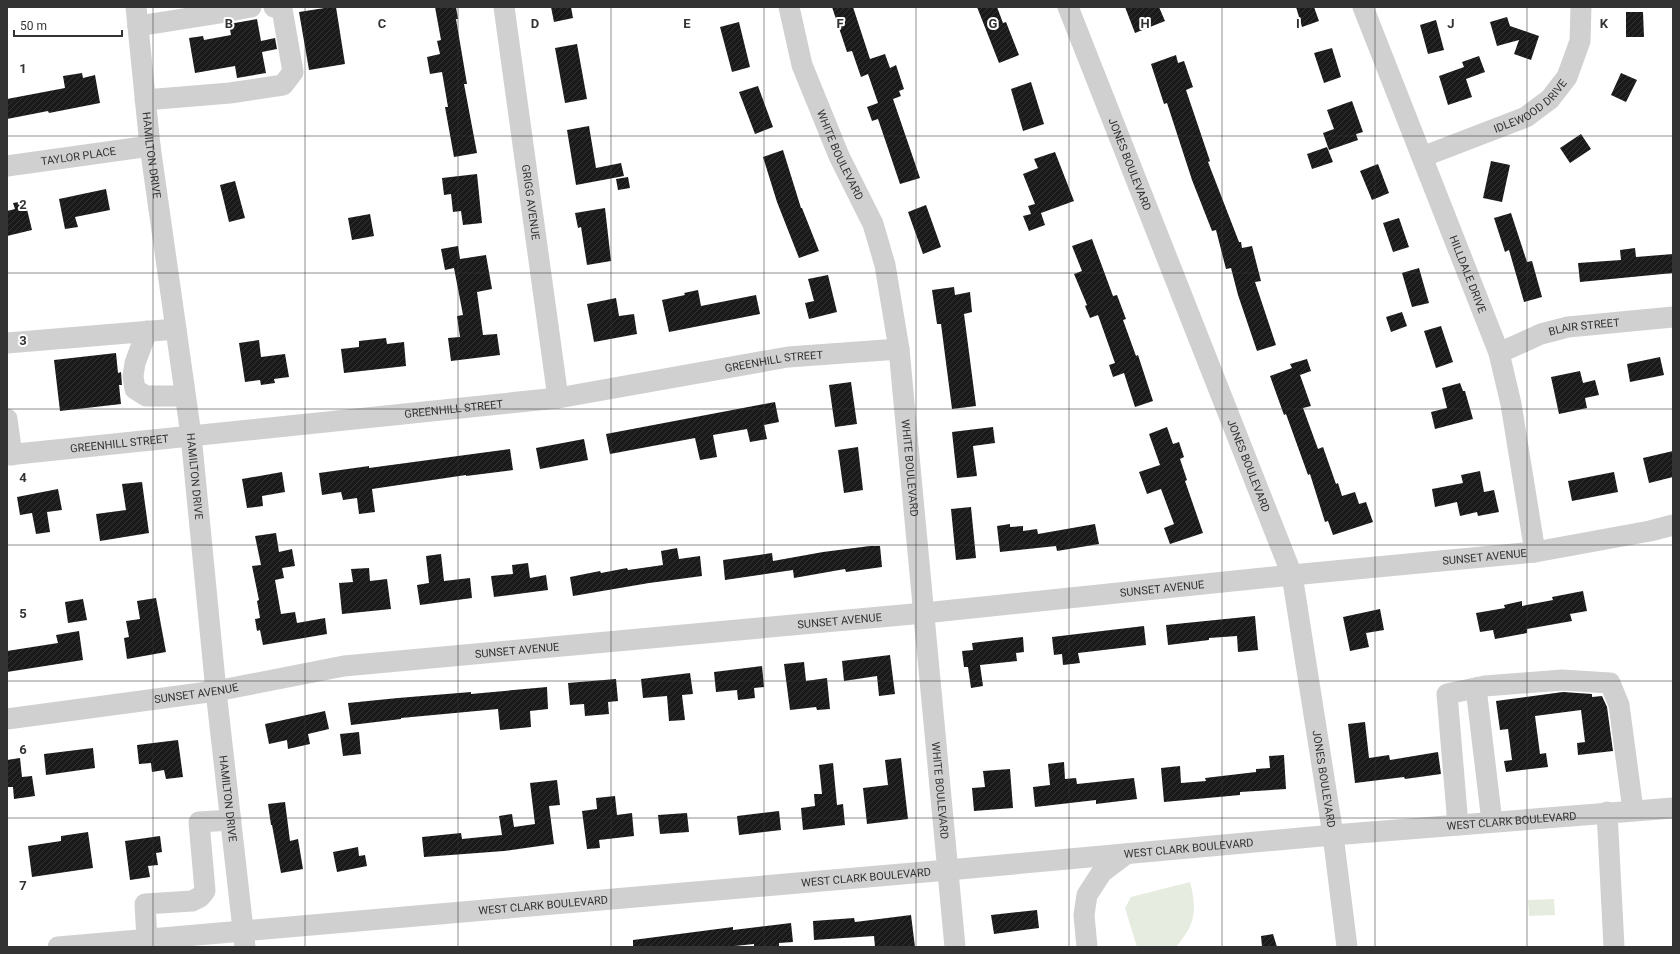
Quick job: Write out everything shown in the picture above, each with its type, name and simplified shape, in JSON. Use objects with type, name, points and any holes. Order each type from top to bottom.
[{"type":"street","points":[[137,16],[214,14],[251,7]]},
{"type":"street","points":[[145,100],[230,93],[283,85],[293,72],[282,9],[274,7]]},
{"type":"street","name":"GRIGG AVENUE","points":[[504,7],[558,398]]},
{"type":"street","name":"WHITE BOULEVARD","points":[[789,7],[802,65],[839,156],[873,224],[885,265],[899,349],[955,947]]},
{"type":"street","name":"JONES BOULEVARD","points":[[1068,7],[1292,575],[1333,835],[1347,947]]},
{"type":"street","name":"HILLDALE DRIVE","points":[[1363,7],[1499,353],[1512,404],[1535,552]]},
{"type":"street","name":"IDLEWOOD DRIVE","points":[[1422,157],[1526,117],[1550,99],[1567,77],[1580,41],[1581,7]]},
{"type":"street","name":"HAMILTON DRIVE","points":[[137,16],[150,146],[191,435],[216,691],[244,939]]},
{"type":"street","name":"TAYLOR PLACE","points":[[7,166],[150,146]]},
{"type":"street","name":"BLAIR STREET","points":[[1499,353],[1541,334],[1568,328],[1673,317]]},
{"type":"street","points":[[7,343],[176,329]]},
{"type":"street","points":[[147,331],[135,362],[132,376],[135,389],[146,396],[185,396]]},
{"type":"street","name":"GREENHILL STREET","points":[[9,455],[558,398],[788,357],[899,349]]},
{"type":"street","points":[[7,419],[9,455]]},
{"type":"street","name":"SUNSET AVENUE","points":[[7,719],[216,691],[344,666],[924,613],[1292,575],[1535,552],[1650,532],[1673,525]]},
{"type":"street","points":[[1458,824],[1447,694],[1485,686],[1562,680],[1610,683],[1619,705],[1633,810]]},
{"type":"street","points":[[1476,688],[1492,822]]},
{"type":"street","name":"WEST CLARK BOULEVARD","points":[[58,947],[147,940],[244,939],[948,870],[1458,824],[1673,808]]},
{"type":"street","points":[[1607,812],[1614,947]]},
{"type":"street","points":[[147,940],[145,904],[192,901],[200,897],[205,891],[199,822],[231,820]]},
{"type":"street","points":[[1087,947],[1084,916],[1087,895],[1102,872],[1126,854]]},
{"type":"shaded area","points":[[1190,882],[1194,903],[1192,922],[1179,943],[1175,947],[1167,948],[1137,947],[1125,908],[1131,897]]},
{"type":"shaded area","points":[[1554,899],[1555,915],[1529,916],[1528,900]]},
{"type":"building","points":[[336,7],[345,64],[309,70],[299,12]]},
{"type":"building","points":[[435,7],[456,7],[458,19],[456,19],[467,84],[464,84],[477,153],[454,157],[445,107],[448,107],[442,72],[430,74],[427,57],[440,54],[437,41],[441,40]]},
{"type":"building","points":[[551,7],[571,7],[573,18],[554,22]]},
{"type":"building","points":[[832,7],[853,7],[870,59],[885,54],[890,68],[896,65],[904,89],[899,91],[901,96],[893,99],[920,178],[900,184],[878,119],[872,121],[867,107],[878,103],[868,74],[861,77],[852,51],[847,52]]},
{"type":"building","points":[[977,7],[997,7],[1003,23],[1006,22],[1019,55],[999,63]]},
{"type":"building","points":[[1125,7],[1159,7],[1165,21],[1135,33]]},
{"type":"building","points":[[1296,7],[1314,7],[1319,21],[1302,27]]},
{"type":"building","points":[[1626,12],[1643,12],[1644,37],[1626,37]]},
{"type":"building","points":[[1507,17],[1510,26],[1539,36],[1531,60],[1514,54],[1519,40],[1497,46],[1490,22]]},
{"type":"building","points":[[257,19],[261,41],[275,38],[277,49],[262,52],[266,73],[237,78],[235,66],[195,73],[189,38],[203,36],[204,40],[231,35],[229,24]]},
{"type":"building","points":[[1436,20],[1444,50],[1428,54],[1420,25]]},
{"type":"building","points":[[739,22],[750,67],[732,72],[720,27]]},
{"type":"building","points":[[577,44],[587,99],[565,103],[555,48]]},
{"type":"building","points":[[1332,48],[1341,77],[1324,83],[1314,53]]},
{"type":"building","points":[[1176,55],[1178,63],[1184,61],[1193,87],[1186,90],[1210,161],[1208,162],[1239,242],[1241,242],[1242,248],[1252,246],[1261,281],[1255,282],[1276,345],[1257,351],[1238,295],[1231,268],[1226,269],[1216,230],[1212,231],[1192,180],[1167,103],[1164,104],[1151,64]]},
{"type":"building","points":[[1479,56],[1485,72],[1466,79],[1472,97],[1448,105],[1439,76],[1464,67],[1462,62]]},
{"type":"building","points":[[82,73],[83,78],[95,75],[100,103],[49,113],[48,111],[7,119],[7,99],[65,88],[63,76]]},
{"type":"building","points":[[1621,73],[1637,80],[1626,102],[1611,95]]},
{"type":"building","points":[[1031,82],[1044,124],[1023,131],[1011,89]]},
{"type":"building","points":[[758,86],[773,127],[755,134],[739,92]]},
{"type":"building","points":[[1352,101],[1363,132],[1356,134],[1358,140],[1329,150],[1323,133],[1334,129],[1327,110]]},
{"type":"building","points":[[589,126],[596,168],[621,163],[624,176],[576,185],[567,130]]},
{"type":"building","points":[[1581,134],[1591,149],[1570,163],[1560,148]]},
{"type":"building","points":[[1327,147],[1333,162],[1312,169],[1307,154]]},
{"type":"building","points":[[783,150],[801,208],[819,251],[799,258],[777,202],[763,157]]},
{"type":"building","points":[[1055,152],[1074,201],[1041,213],[1045,225],[1029,231],[1023,216],[1031,214],[1028,206],[1035,204],[1023,174],[1038,168],[1034,159]]},
{"type":"building","points":[[1491,161],[1510,165],[1502,202],[1483,198]]},
{"type":"building","points":[[1378,164],[1389,193],[1372,200],[1360,171]]},
{"type":"building","points":[[477,174],[482,223],[463,225],[461,211],[453,212],[451,194],[444,195],[442,178]]},
{"type":"building","points":[[628,177],[630,188],[618,190],[616,179]]},
{"type":"building","points":[[235,181],[245,218],[229,222],[220,185]]},
{"type":"building","points":[[106,189],[110,210],[75,217],[78,227],[65,229],[59,199]]},
{"type":"building","points":[[25,201],[32,230],[7,236],[7,211],[15,209],[13,203]]},
{"type":"building","points":[[926,205],[941,247],[923,254],[908,212]]},
{"type":"building","points":[[605,208],[611,261],[587,265],[581,227],[578,228],[575,213]]},
{"type":"building","points":[[1511,213],[1527,262],[1532,261],[1542,297],[1524,302],[1509,250],[1505,252],[1494,218]]},
{"type":"building","points":[[370,214],[374,236],[352,240],[348,218]]},
{"type":"building","points":[[1399,218],[1409,247],[1393,252],[1383,223]]},
{"type":"building","points":[[1092,239],[1113,296],[1117,295],[1126,319],[1123,320],[1136,356],[1138,355],[1153,401],[1135,407],[1124,373],[1113,377],[1109,365],[1115,363],[1098,315],[1090,318],[1085,306],[1087,305],[1074,274],[1082,271],[1072,246]]},
{"type":"building","points":[[458,246],[460,259],[486,255],[492,289],[477,292],[483,335],[497,334],[500,355],[451,361],[448,338],[460,337],[457,316],[463,315],[454,268],[445,270],[441,249]]},
{"type":"building","points":[[1635,248],[1636,257],[1673,254],[1673,273],[1580,282],[1578,263],[1621,260],[1620,250]]},
{"type":"building","points":[[1419,268],[1429,303],[1412,307],[1402,273]]},
{"type":"building","points":[[828,275],[837,312],[809,319],[805,303],[814,301],[808,279]]},
{"type":"building","points":[[954,287],[955,295],[970,292],[972,312],[964,314],[976,406],[952,409],[941,324],[937,324],[932,290]]},
{"type":"building","points":[[698,290],[701,306],[756,295],[760,314],[669,332],[662,300],[685,295],[684,293]]},
{"type":"building","points":[[616,298],[619,316],[634,314],[637,334],[594,342],[587,304]]},
{"type":"building","points":[[1402,312],[1407,326],[1391,332],[1386,317]]},
{"type":"building","points":[[1441,326],[1453,362],[1436,368],[1424,331]]},
{"type":"building","points":[[386,338],[387,344],[404,342],[406,366],[344,373],[341,349],[359,347],[359,341]]},
{"type":"building","points":[[259,340],[261,357],[285,354],[289,377],[274,379],[275,383],[261,385],[260,380],[245,382],[239,343]]},
{"type":"building","points":[[116,353],[118,373],[121,372],[122,385],[119,385],[121,404],[60,411],[54,360]]},
{"type":"building","points":[[1660,357],[1664,375],[1630,382],[1627,364]]},
{"type":"building","points":[[1307,359],[1311,371],[1300,375],[1311,406],[1303,408],[1318,449],[1323,447],[1336,484],[1338,483],[1342,496],[1355,492],[1359,504],[1366,502],[1373,522],[1333,535],[1328,521],[1325,522],[1310,474],[1308,475],[1286,414],[1284,415],[1270,376],[1292,368],[1290,364]]},
{"type":"building","points":[[1580,371],[1583,383],[1595,380],[1599,395],[1585,398],[1587,408],[1559,414],[1551,377]]},
{"type":"building","points":[[851,382],[857,424],[835,427],[829,385]]},
{"type":"building","points":[[1460,383],[1463,391],[1465,391],[1473,419],[1435,429],[1431,412],[1447,408],[1442,388]]},
{"type":"building","points":[[775,402],[779,422],[764,425],[767,439],[750,442],[747,429],[713,435],[717,457],[700,460],[695,438],[610,454],[606,434]]},
{"type":"building","points":[[993,427],[995,443],[973,446],[977,476],[957,478],[952,432]]},
{"type":"building","points":[[1167,427],[1173,444],[1179,442],[1184,457],[1180,459],[1187,480],[1185,481],[1203,533],[1170,544],[1164,528],[1174,524],[1161,489],[1147,494],[1139,472],[1160,465],[1149,434]]},
{"type":"building","points":[[584,439],[588,460],[540,469],[536,448]]},
{"type":"building","points":[[858,447],[863,490],[844,493],[838,450]]},
{"type":"building","points":[[510,449],[513,470],[466,475],[372,489],[375,512],[359,514],[357,498],[343,500],[341,492],[322,495],[319,473],[369,466],[369,468]]},
{"type":"building","points":[[1673,451],[1673,477],[1649,483],[1643,458]]},
{"type":"building","points":[[1480,471],[1484,492],[1494,490],[1499,512],[1478,516],[1477,512],[1460,516],[1457,502],[1435,507],[1432,489],[1463,483],[1461,475]]},
{"type":"building","points":[[282,472],[285,492],[262,496],[263,506],[247,508],[242,479]]},
{"type":"building","points":[[1614,472],[1618,492],[1572,501],[1568,481]]},
{"type":"building","points":[[142,482],[149,533],[100,541],[96,514],[126,510],[122,484]]},
{"type":"building","points":[[58,489],[62,510],[47,512],[50,532],[36,534],[32,513],[20,515],[17,497]]},
{"type":"building","points":[[971,507],[976,558],[956,560],[951,509]]},
{"type":"building","points":[[1010,524],[1010,527],[1023,526],[1023,531],[1037,529],[1038,534],[1095,524],[1099,544],[1057,551],[1056,546],[1000,552],[997,526]]},
{"type":"building","points":[[276,533],[279,552],[292,549],[295,566],[282,568],[284,578],[275,580],[281,614],[295,612],[297,623],[325,618],[327,634],[263,645],[260,630],[257,631],[255,619],[260,618],[257,601],[259,600],[252,566],[261,565],[255,536]]},
{"type":"building","points":[[880,546],[882,567],[846,572],[845,569],[794,578],[793,570],[725,580],[723,560],[772,553],[773,561],[823,552]]},
{"type":"building","points":[[677,548],[679,559],[700,556],[702,576],[649,583],[573,596],[570,577],[600,571],[601,573],[627,568],[628,570],[663,565],[661,551]]},
{"type":"building","points":[[441,554],[444,581],[470,578],[472,598],[420,605],[417,585],[429,583],[426,556]]},
{"type":"building","points":[[528,563],[530,578],[546,575],[548,590],[494,597],[491,576],[513,574],[512,565]]},
{"type":"building","points":[[369,568],[370,581],[387,579],[391,609],[342,614],[339,583],[353,582],[351,569]]},
{"type":"building","points":[[1583,591],[1587,611],[1570,614],[1572,621],[1527,629],[1527,633],[1495,639],[1493,630],[1480,632],[1476,613],[1505,608],[1504,605],[1522,601],[1522,606],[1553,600],[1552,597]]},
{"type":"building","points":[[156,598],[166,652],[127,659],[124,638],[129,637],[126,621],[140,619],[137,601]]},
{"type":"building","points":[[83,599],[87,620],[68,623],[65,602]]},
{"type":"building","points":[[1380,609],[1384,630],[1366,633],[1369,647],[1350,651],[1343,617]]},
{"type":"building","points":[[1255,616],[1258,650],[1238,652],[1237,636],[1209,638],[1209,640],[1168,645],[1166,625]]},
{"type":"building","points":[[1144,626],[1146,645],[1078,653],[1080,663],[1063,665],[1062,654],[1054,655],[1052,637]]},
{"type":"building","points":[[79,631],[83,660],[7,672],[7,651],[58,643],[56,635]]},
{"type":"building","points":[[1023,637],[1024,652],[1016,653],[1017,661],[980,665],[983,686],[971,688],[968,667],[964,667],[962,651],[973,650],[972,643]]},
{"type":"building","points":[[890,655],[895,694],[879,696],[877,676],[844,681],[842,661]]},
{"type":"building","points":[[804,662],[806,681],[827,678],[830,709],[817,710],[816,707],[790,710],[784,664]]},
{"type":"building","points":[[762,666],[764,687],[754,688],[755,698],[738,700],[737,690],[716,692],[714,672]]},
{"type":"building","points":[[690,673],[693,694],[682,695],[685,720],[669,721],[667,696],[643,698],[641,679]]},
{"type":"building","points":[[616,679],[618,701],[608,702],[609,714],[585,716],[584,704],[570,705],[568,683]]},
{"type":"building","points":[[547,687],[548,709],[530,711],[531,727],[500,730],[498,709],[401,718],[351,725],[348,703]]},
{"type":"building","points":[[1563,692],[1592,694],[1592,697],[1602,696],[1607,707],[1613,751],[1578,755],[1577,743],[1585,742],[1581,710],[1535,716],[1540,754],[1546,753],[1548,767],[1506,772],[1504,761],[1512,760],[1508,729],[1500,730],[1496,701]]},
{"type":"building","points":[[325,711],[329,729],[308,734],[310,744],[288,749],[287,740],[269,744],[265,724]]},
{"type":"building","points":[[1365,722],[1369,758],[1389,755],[1390,760],[1438,752],[1441,774],[1405,779],[1404,777],[1355,783],[1348,724]]},
{"type":"building","points":[[359,732],[361,754],[343,756],[340,734]]},
{"type":"building","points":[[178,740],[183,777],[166,779],[164,770],[152,772],[151,763],[139,764],[137,745]]},
{"type":"building","points":[[93,748],[95,768],[46,775],[44,754]]},
{"type":"building","points":[[1284,755],[1286,789],[1240,792],[1240,795],[1164,802],[1161,768],[1180,766],[1181,783],[1206,781],[1205,778],[1256,772],[1256,769],[1270,768],[1269,756]]},
{"type":"building","points":[[20,758],[22,777],[32,776],[35,796],[14,799],[13,787],[7,787],[7,760]]},
{"type":"building","points":[[901,758],[908,819],[867,824],[863,788],[888,785],[885,760]]},
{"type":"building","points":[[1064,762],[1065,779],[1076,778],[1077,784],[1134,778],[1137,799],[1096,804],[1096,800],[1035,807],[1033,787],[1050,785],[1048,764]]},
{"type":"building","points":[[833,763],[837,805],[843,804],[845,825],[803,830],[801,808],[815,806],[814,794],[822,794],[819,765]]},
{"type":"building","points":[[1010,769],[1013,808],[974,811],[972,788],[985,787],[983,771]]},
{"type":"building","points":[[557,780],[560,805],[549,806],[554,844],[504,851],[424,857],[422,837],[461,833],[462,839],[502,835],[499,816],[512,814],[514,827],[535,824],[530,783]]},
{"type":"building","points":[[615,796],[617,815],[632,813],[634,836],[599,840],[600,848],[587,849],[582,811],[597,809],[596,798]]},
{"type":"building","points":[[285,802],[290,841],[298,839],[303,869],[281,873],[268,804]]},
{"type":"building","points":[[779,811],[781,830],[739,835],[737,816]]},
{"type":"building","points":[[687,813],[689,832],[660,834],[658,815]]},
{"type":"building","points":[[88,832],[93,868],[32,877],[28,846],[61,841],[61,836]]},
{"type":"building","points":[[160,836],[162,852],[156,853],[158,865],[148,866],[150,877],[130,880],[125,841]]},
{"type":"building","points":[[358,847],[359,856],[365,855],[367,866],[337,872],[333,852]]},
{"type":"building","points":[[1037,910],[1039,928],[994,934],[991,915]]},
{"type":"building","points":[[911,915],[915,947],[875,947],[874,936],[814,940],[813,921],[854,918],[855,922]]},
{"type":"building","points":[[791,923],[793,942],[779,943],[779,947],[754,947],[754,944],[725,947],[633,947],[633,940],[733,927],[733,930]]},
{"type":"building","points":[[1273,934],[1277,947],[1262,947],[1261,936]]}]
